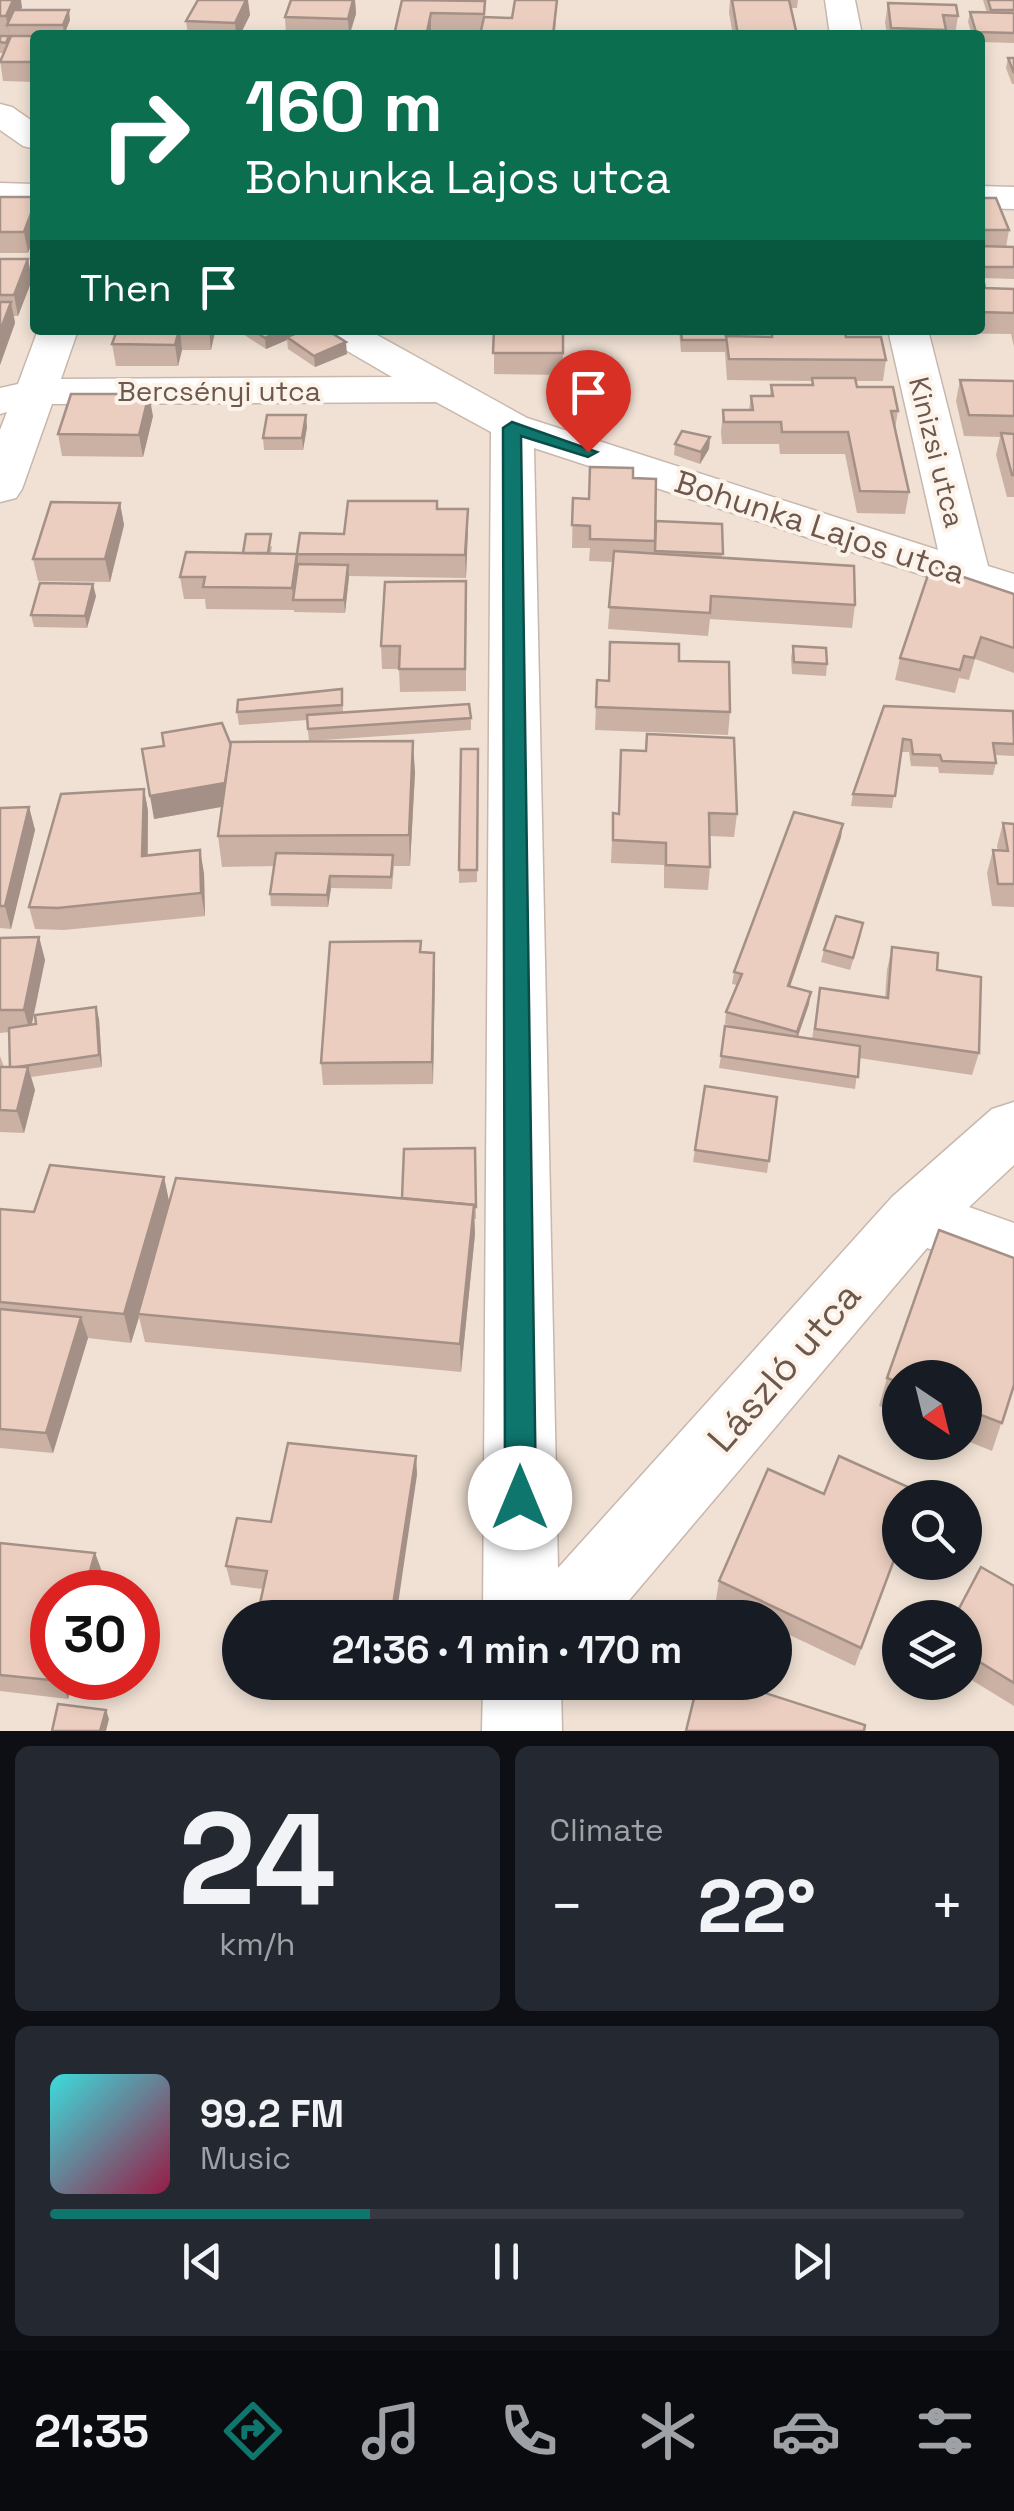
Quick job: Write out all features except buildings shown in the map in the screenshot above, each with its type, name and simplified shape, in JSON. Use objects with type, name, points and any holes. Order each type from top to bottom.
[{"type":"street","points":[[840,0],[845,30]]},
{"type":"street","points":[[0,114],[30,135]]},
{"type":"street","points":[[0,194],[30,195]]},
{"type":"street","points":[[985,197],[1014,198]]},
{"type":"street","points":[[0,490],[17,397],[55,335]]},
{"type":"street","name":"Bohunka Lajos utca","points":[[347,335],[512,428],[1014,590]]},
{"type":"street","name":"Kinizsi utca","points":[[909,335],[966,574]]},
{"type":"street","name":"Bercsényi utca","points":[[17,397],[439,390]]},
{"type":"street","points":[[512,428],[522,1600]]},
{"type":"street","name":"László utca","points":[[580,1600],[915,1216],[1014,1127]]},
{"type":"street","points":[[915,1216],[1014,1251]]},
{"type":"street","points":[[522,1700],[522,1731]]},
{"type":"shaded area","points":[[0,0],[1014,0],[1014,1731],[0,1731]]},
{"type":"route","points":[[520,1498],[512,428],[588,452]]}]
